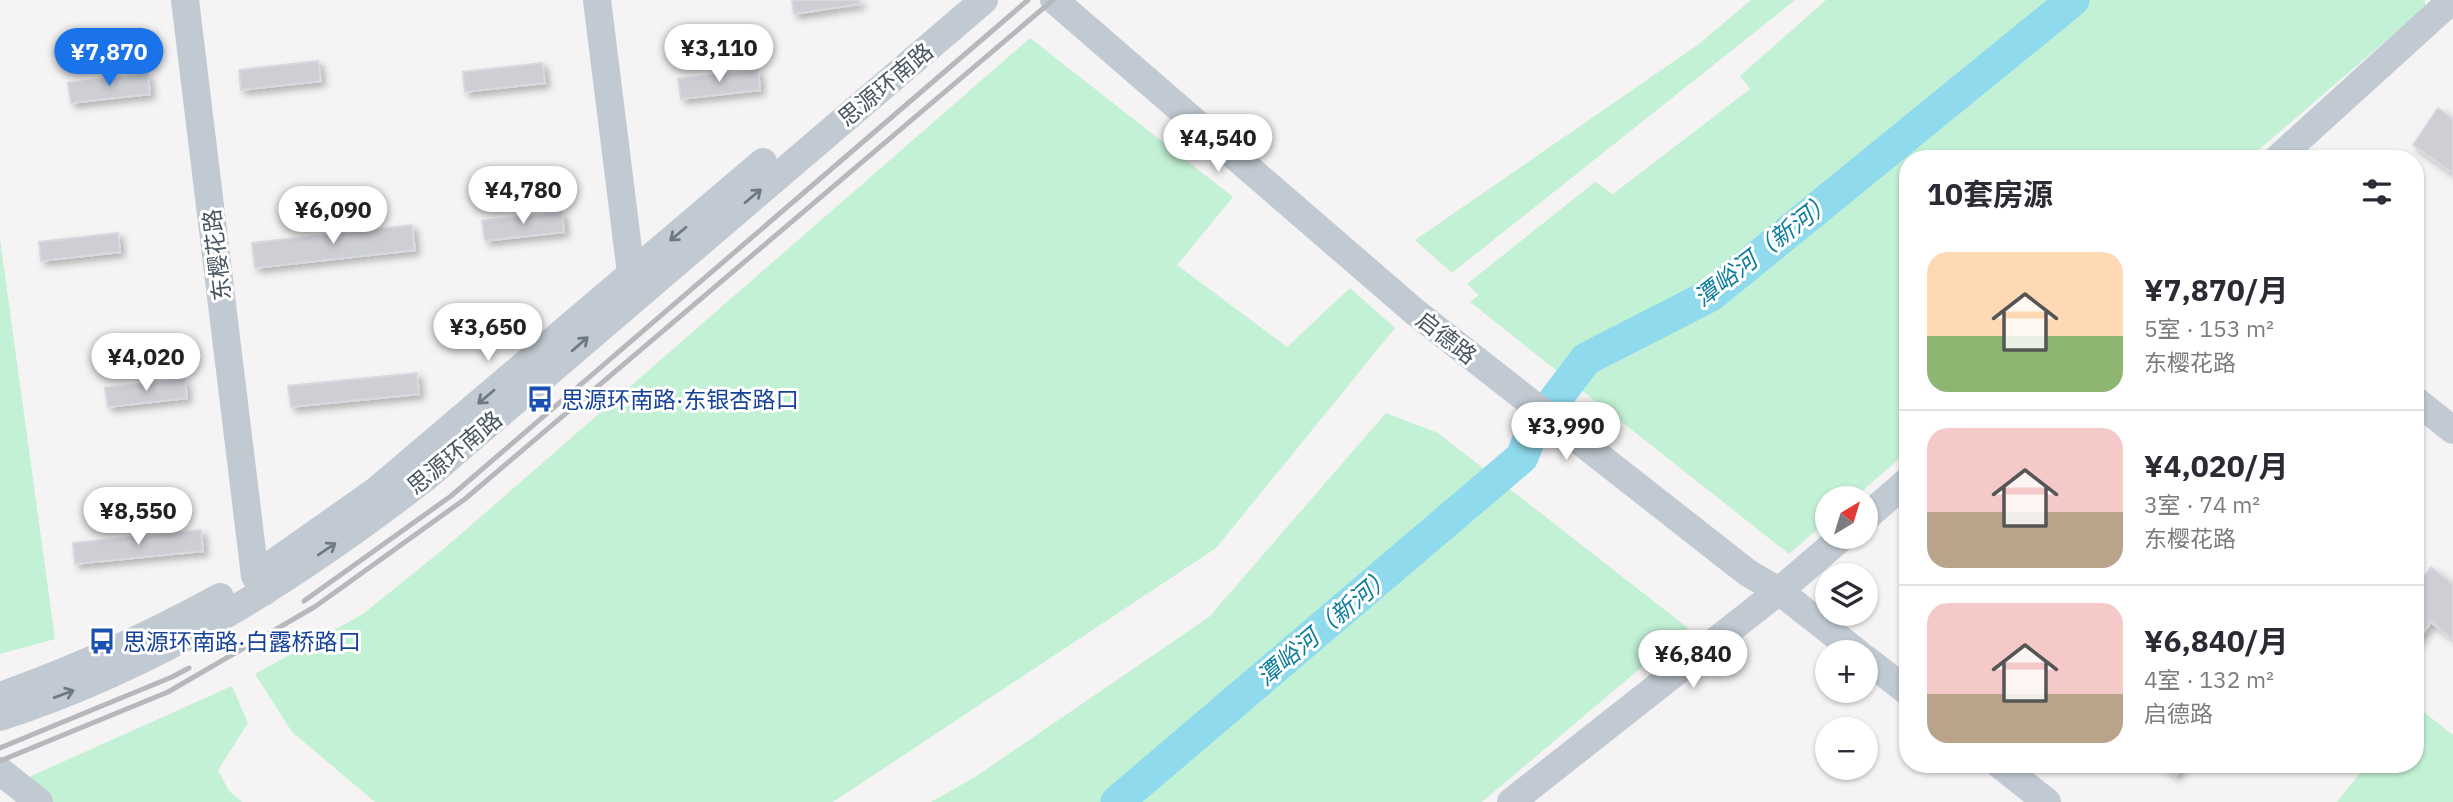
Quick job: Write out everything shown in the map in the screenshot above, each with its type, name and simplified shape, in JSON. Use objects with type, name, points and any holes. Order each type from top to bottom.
[{"type":"street","name":"东樱花路","points":[[185,0],[260,584]]},
{"type":"street","points":[[597,0],[638,281]]},
{"type":"street","name":"思源环南路","points":[[0,717],[88,684],[183,639],[260,584],[368,522],[425,478],[638,281],[955,0]]},
{"type":"street","name":"思源环南路","points":[[638,281],[984,0]]},
{"type":"street","name":"启德路","points":[[1054,0],[1415,312],[1748,573],[1779,591],[1841,640]]},
{"type":"street","points":[[2287,150],[2452,0]]},
{"type":"street","points":[[2424,407],[2453,429]]},
{"type":"street","points":[[1878,507],[1899,489]]},
{"type":"street","points":[[1511,802],[1779,591],[1827,550]]},
{"type":"street","name":"思源环南路","points":[[0,696],[60,675],[205,605],[260,584]]},
{"type":"street","points":[[1878,668],[1899,685]]},
{"type":"street","points":[[0,771],[39,802]]},
{"type":"street","points":[[2010,773],[2047,802]]},
{"type":"green space","points":[[1751,0],[1795,0],[1452,273],[1415,240],[1699,44]]},
{"type":"green space","points":[[1826,0],[2425,0],[2425,7],[2258,150],[1899,150],[1899,459],[1868,486],[1815,486],[1815,531],[1789,554],[1470,302],[1479,295],[1467,284],[1595,182],[1613,194],[1750,89],[1740,76]]},
{"type":"green space","points":[[1030,38],[1233,197],[1177,265],[1287,347],[1350,288],[1395,328],[1216,548],[833,802],[375,802],[292,732],[255,674],[363,614],[446,547]]},
{"type":"green space","points":[[0,239],[55,639],[0,654]]},
{"type":"green space","points":[[1386,413],[1438,433],[1688,628],[1482,802],[931,802],[975,777],[1209,617]]},
{"type":"green space","points":[[232,686],[248,723],[218,770],[229,791],[242,802],[47,802],[20,781]]},
{"type":"green space","points":[[2424,712],[2453,735],[2453,802],[2337,802],[2361,773],[2424,773]]},
{"type":"building","points":[[792,0],[859,0],[860,4],[794,14]]},
{"type":"building","points":[[318,61],[321,81],[241,90],[239,70]]},
{"type":"building","points":[[542,63],[545,83],[465,92],[463,72]]},
{"type":"building","points":[[758,70],[760,90],[681,99],[678,79]]},
{"type":"building","points":[[148,74],[150,94],[71,103],[68,83]]},
{"type":"building","points":[[2438,108],[2453,119],[2453,173],[2424,153],[2424,150],[2413,145]]},
{"type":"building","points":[[562,212],[564,232],[485,241],[482,221]]},
{"type":"building","points":[[412,225],[415,250],[255,268],[252,243]]},
{"type":"building","points":[[118,233],[120,252],[41,261],[39,242]]},
{"type":"building","points":[[417,373],[419,394],[291,407],[288,386]]},
{"type":"building","points":[[185,379],[187,398],[108,407],[105,388]]},
{"type":"building","points":[[201,530],[203,551],[75,564],[73,543]]},
{"type":"building","points":[[2431,567],[2453,584],[2453,639],[2431,622],[2424,632],[2424,576]]},
{"type":"waterway","name":"潭峪河（新河）","points":[[1117,802],[1522,457],[1533,429],[1586,359],[1711,295],[2073,0]]},
{"type":"railway","points":[[304,601],[451,496],[1028,0]]},
{"type":"railway","points":[[0,761],[168,692],[316,606],[465,499],[1053,0]]},
{"type":"railway","points":[[0,748],[189,668]]},
{"type":"place","name":"思源环南路·东银杏路口","points":[[540,399]]},
{"type":"place","name":"思源环南路·白露桥路口","points":[[102,641]]}]
